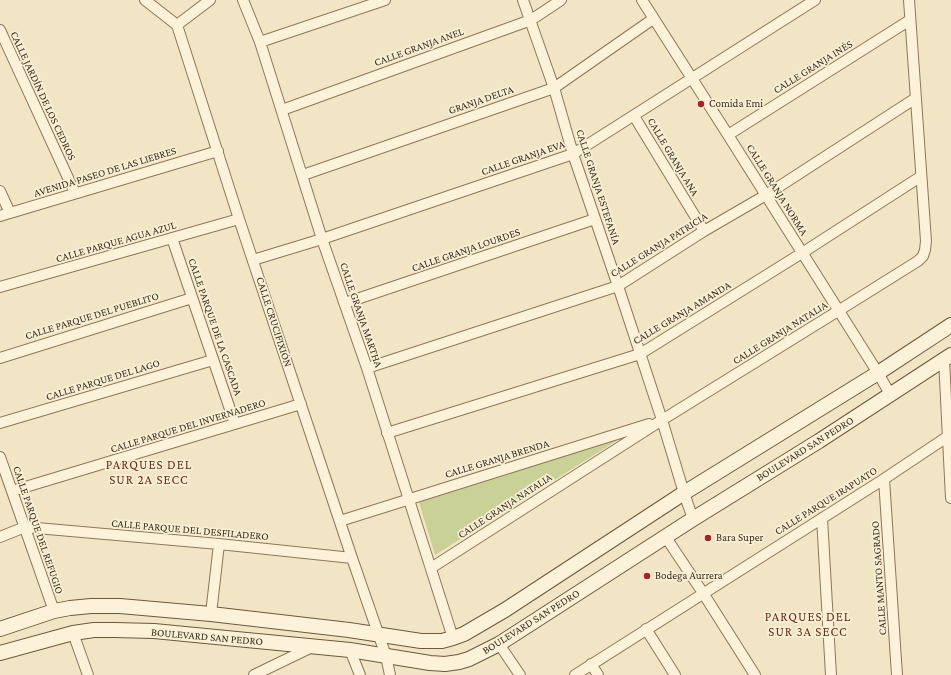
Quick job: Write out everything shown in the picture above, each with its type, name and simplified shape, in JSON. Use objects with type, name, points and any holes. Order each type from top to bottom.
[{"type":"street","points":[[145,0],[177,25],[210,0]]},
{"type":"street","name":"CALLE GRANJA MARTHA","points":[[243,0],[260,42],[322,239],[367,368],[453,638]]},
{"type":"street","points":[[260,42],[385,0]]},
{"type":"street","name":"CALLE GRANJA ESTEFANÍA","points":[[523,0],[554,88],[573,154],[618,286],[693,519]]},
{"type":"street","name":"CALLE GRANJA ANEL","points":[[282,110],[530,20],[561,0]]},
{"type":"street","name":"CALLE GRANJA NORMA","points":[[642,0],[728,134],[890,394]]},
{"type":"street","name":"CALLE GRANJA EVA","points":[[253,260],[322,239],[573,154],[815,0]]},
{"type":"street","name":"CALLE GRANJA NATALIA","points":[[431,568],[662,420],[918,261],[923,256],[926,241],[920,176],[909,0]]},
{"type":"street","name":"GRANJA DELTA","points":[[303,175],[554,88],[653,19]]},
{"type":"street","name":"CALLE GRANJA INÉS","points":[[728,134],[910,20]]},
{"type":"street","name":"CALLE CRUCIFIXIÓN","points":[[177,25],[239,219],[386,656],[390,675]]},
{"type":"street","name":"CALLE JARDÍN DE LOS CEDROS","points":[[0,30],[75,193]]},
{"type":"street","name":"CALLE GRANJA PATRICIA","points":[[367,368],[618,286],[704,231],[766,195],[916,98]]},
{"type":"street","name":"CALLE GRANJA ANA","points":[[634,116],[704,231]]},
{"type":"street","name":"AVENIDA PASEO DE LAS LIEBRES","points":[[0,216],[218,151]]},
{"type":"street","name":"CALLE GRANJA AMANDA","points":[[388,433],[640,354],[802,253],[920,176]]},
{"type":"street","points":[[0,191],[10,213]]},
{"type":"street","name":"CALLE PARQUE AGUA AZUL","points":[[0,287],[239,219]]},
{"type":"street","name":"CALLE GRANJA LOURDES","points":[[345,303],[595,219]]},
{"type":"street","name":"CALLE PARQUE DE LA CASCADA","points":[[172,238],[235,424]]},
{"type":"street","name":"CALLE PARQUE DEL PUEBLITO","points":[[0,358],[192,298]]},
{"type":"street","points":[[378,634],[421,641],[442,641],[464,634],[505,610],[684,493],[878,373],[951,325]]},
{"type":"street","points":[[947,357],[947,437],[951,498]]},
{"type":"street","name":"BOULEVARD SAN PEDRO","points":[[0,653],[21,646],[73,633],[108,630],[154,631],[350,650],[386,656],[434,669],[445,664],[469,659],[499,644],[666,536],[819,441],[947,357]]},
{"type":"street","name":"CALLE PARQUE DEL LAGO","points":[[0,423],[213,360]]},
{"type":"street","name":"CALLE PARQUE DEL INVERNADERO","points":[[12,491],[301,404]]},
{"type":"street","name":"CALLE GRANJA BRENDA","points":[[340,521],[662,420]]},
{"type":"street","name":"CALLE PARQUE IRAPUATO","points":[[575,675],[884,479],[947,437]]},
{"type":"street","name":"CALLE PARQUE DEL REFUGIO","points":[[0,457],[54,611]]},
{"type":"street","name":"CALLE MANTO SAGRADO","points":[[884,479],[897,675]]},
{"type":"street","points":[[822,518],[831,675]]},
{"type":"street","points":[[0,537],[25,527]]},
{"type":"street","name":"CALLE PARQUE DEL DESFILADERO","points":[[25,527],[219,544],[352,558]]},
{"type":"street","points":[[666,536],[755,675]]},
{"type":"street","points":[[211,614],[219,544]]},
{"type":"street","name":"BOULEVARD SAN PEDRO","points":[[0,630],[54,611],[91,606],[120,606],[211,614],[378,634]]},
{"type":"street","points":[[646,629],[676,675]]},
{"type":"street","points":[[73,633],[88,675]]},
{"type":"street","points":[[421,641],[434,669]]},
{"type":"street","points":[[499,644],[520,675]]},
{"type":"street","points":[[254,675],[313,646]]},
{"type":"street","points":[[350,650],[360,675]]},
{"type":"street","points":[[591,664],[598,675]]},
{"type":"green space","points":[[621,438],[435,555],[419,502]]},
{"type":"place","name":"Comida Emi","points":[[701,104]]},
{"type":"place","name":"Bara Super","points":[[708,538]]},
{"type":"place","name":"Bodega Aurrera","points":[[647,576]]},
{"type":"district","name":"PARQUES DEL SUR 2A SECC","points":[[149,472]]},
{"type":"district","name":"PARQUES DEL SUR 3A SECC","points":[[808,624]]}]
